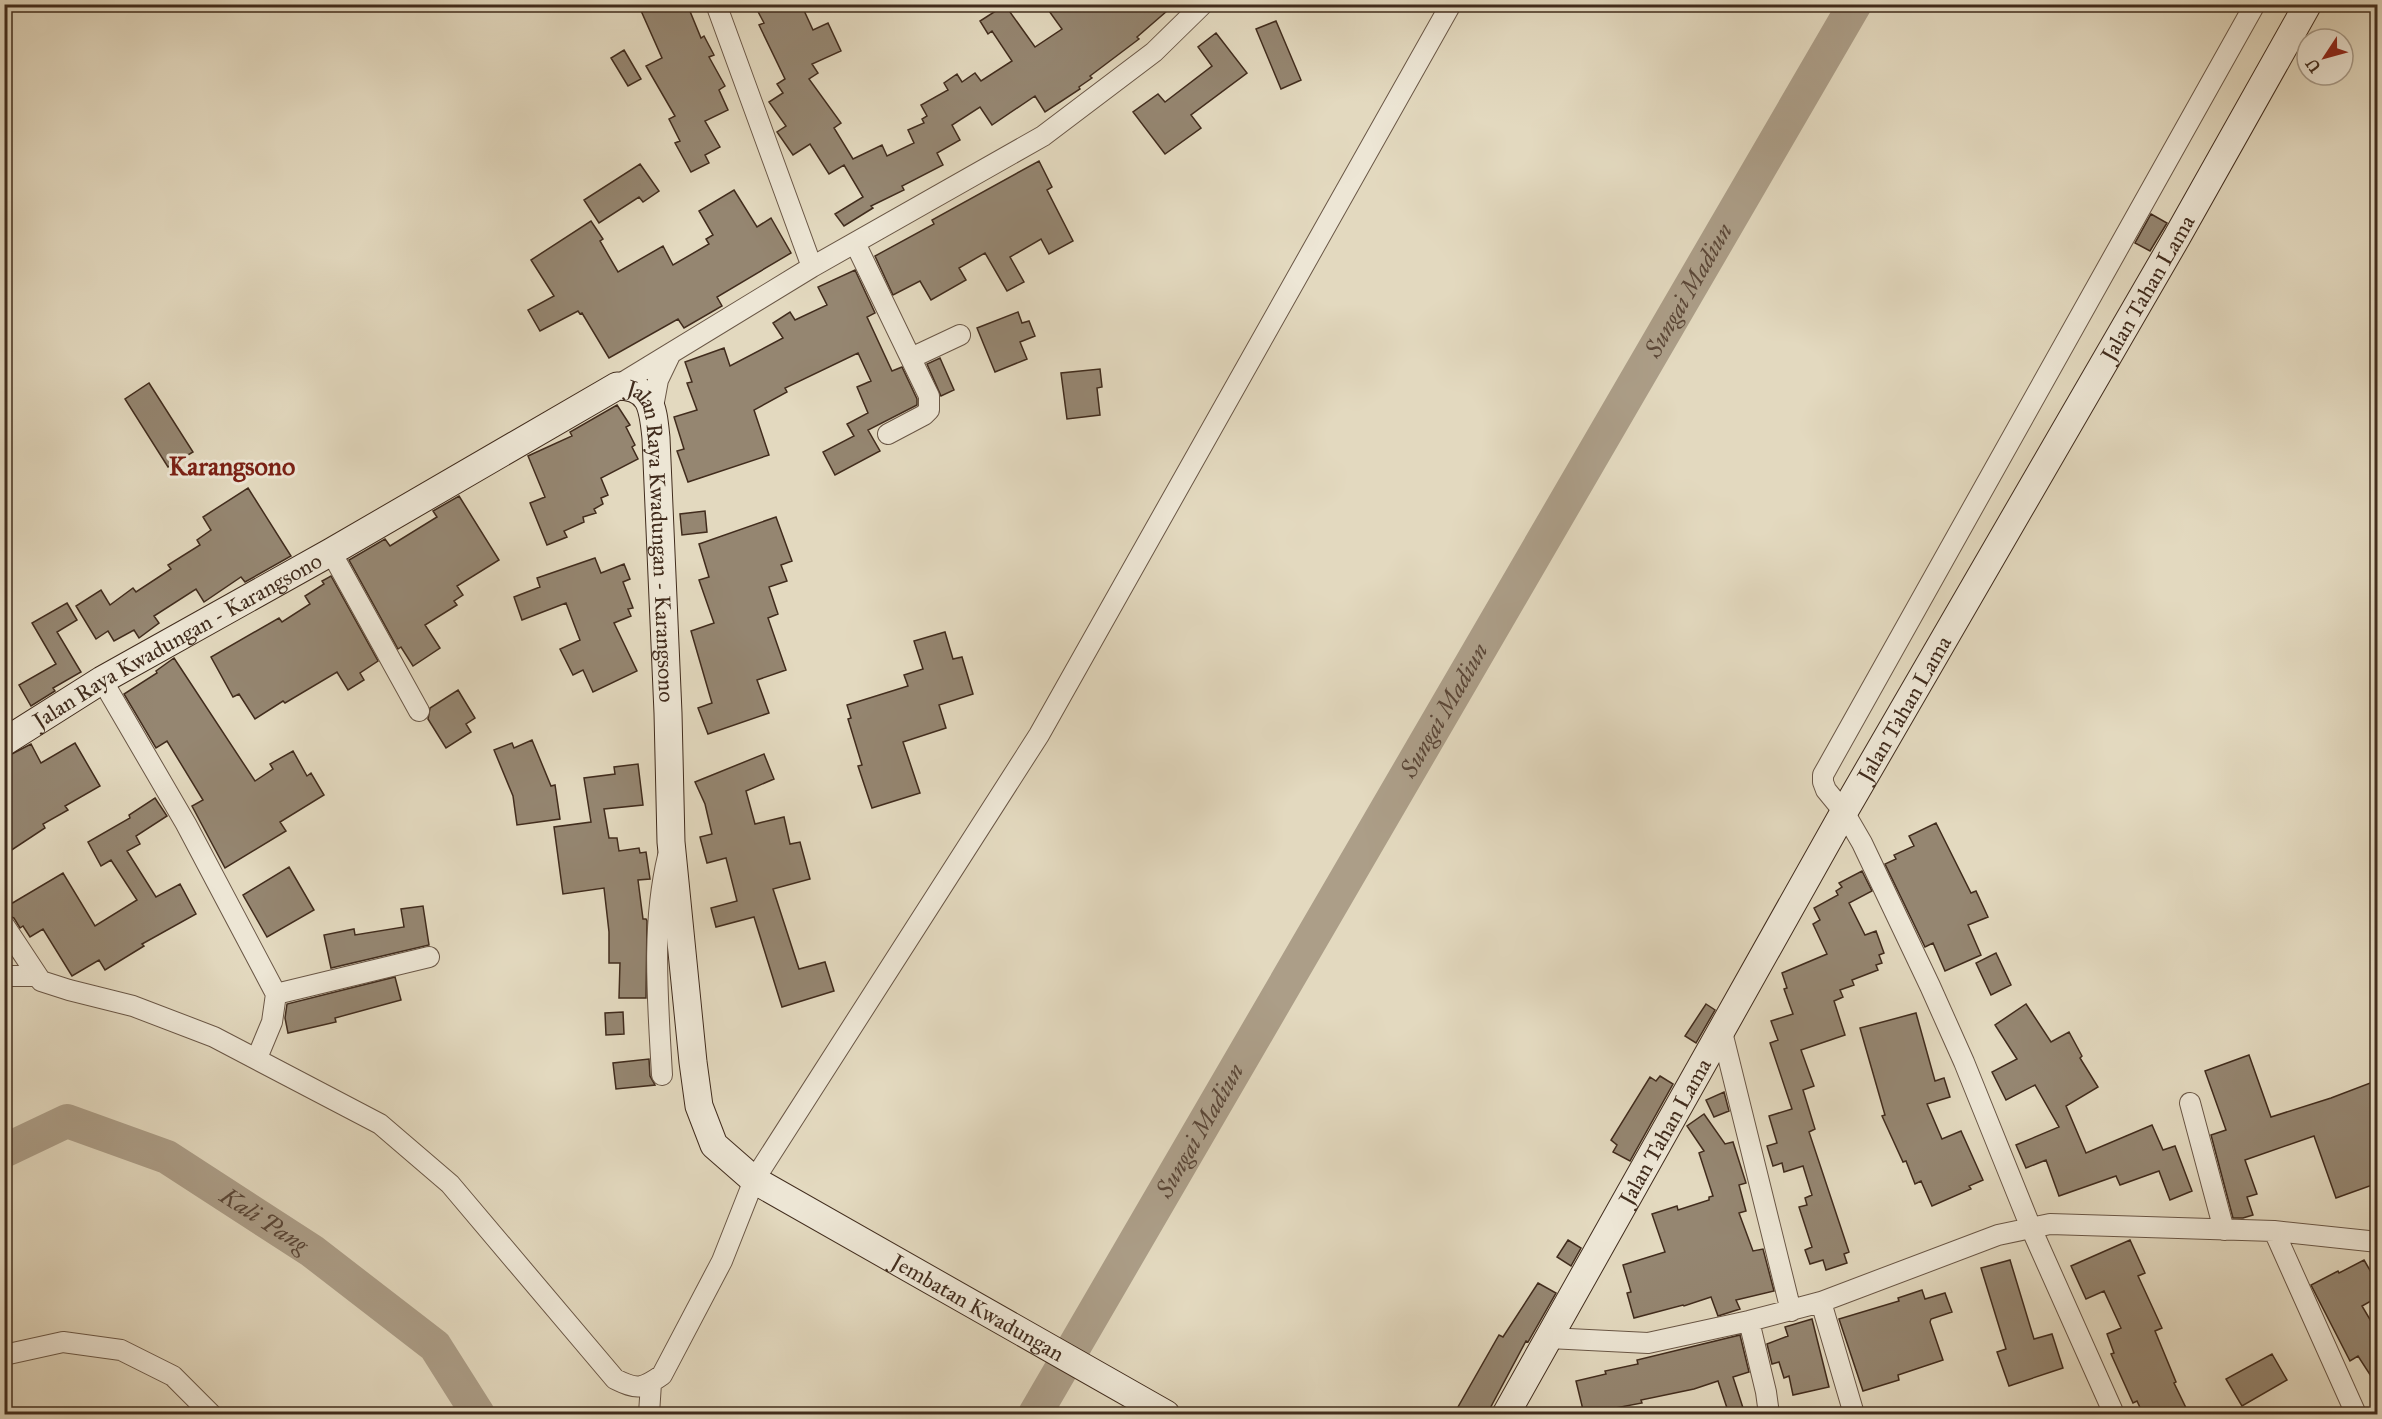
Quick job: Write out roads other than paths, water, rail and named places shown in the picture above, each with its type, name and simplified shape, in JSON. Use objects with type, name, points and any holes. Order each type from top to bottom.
[{"type":"main road","name":"Jalan Tahan Lama","points":[[1506,1414],[1721,1028],[2177,237],[2308,4]]},
{"type":"main road","name":"Jalan Raya Kwadungan - Karangsono","points":[[4,742],[102,680],[331,552],[616,386],[631,386],[641,391],[653,407],[663,582],[671,842],[699,1106],[714,1145],[754,1180],[788,1199]]},
{"type":"main road","name":"Jembatan Kwadungan","points":[[788,1199],[1167,1414]]},
{"type":"street","points":[[716,4],[812,267]]},
{"type":"street","points":[[616,386],[812,267],[1043,136],[1154,52],[1203,4]]},
{"type":"street","points":[[4,925],[41,981],[133,1006],[214,1037],[380,1124],[450,1184],[615,1379],[630,1386],[641,1387],[651,1383],[662,1375],[722,1261],[754,1180],[1039,735],[1452,4]]},
{"type":"street","points":[[2114,1414],[2031,1228],[1964,1062],[1862,843],[1844,812],[1826,790],[1823,775],[1828,762],[2255,4]]},
{"type":"street","points":[[855,243],[929,396],[929,410],[924,415],[888,434]]},
{"type":"street","points":[[911,358],[960,335]]},
{"type":"street","points":[[653,407],[658,381],[672,352]]},
{"type":"street","points":[[331,552],[419,711]]},
{"type":"street","points":[[102,680],[186,824],[276,994],[273,1022],[257,1058]]},
{"type":"street","points":[[662,1075],[657,968],[661,886],[671,842]]},
{"type":"street","points":[[276,994],[429,957]]},
{"type":"street","points":[[4,976],[36,976]]},
{"type":"street","points":[[1721,1028],[1791,1311]]},
{"type":"street","points":[[2190,1103],[2224,1230]]},
{"type":"street","points":[[1549,1338],[1648,1343],[1749,1322],[1821,1302],[1998,1235],[2050,1224],[2274,1232],[2378,1242]]},
{"type":"street","points":[[2274,1232],[2356,1414]]},
{"type":"street","points":[[1821,1302],[1854,1414]]},
{"type":"street","points":[[1749,1322],[1769,1414]]},
{"type":"street","points":[[4,1355],[63,1342],[121,1350],[173,1376],[211,1414]]},
{"type":"street","points":[[649,1414],[651,1383]]},
{"type":"waterway","name":"Sungai Madiun","points":[[1035,1414],[1855,4]]},
{"type":"waterway","name":"Kali Pang","points":[[4,1151],[67,1121],[167,1157],[312,1251],[435,1346],[478,1414]]},
{"type":"district","name":"Karangsono","points":[[232,466]]}]
